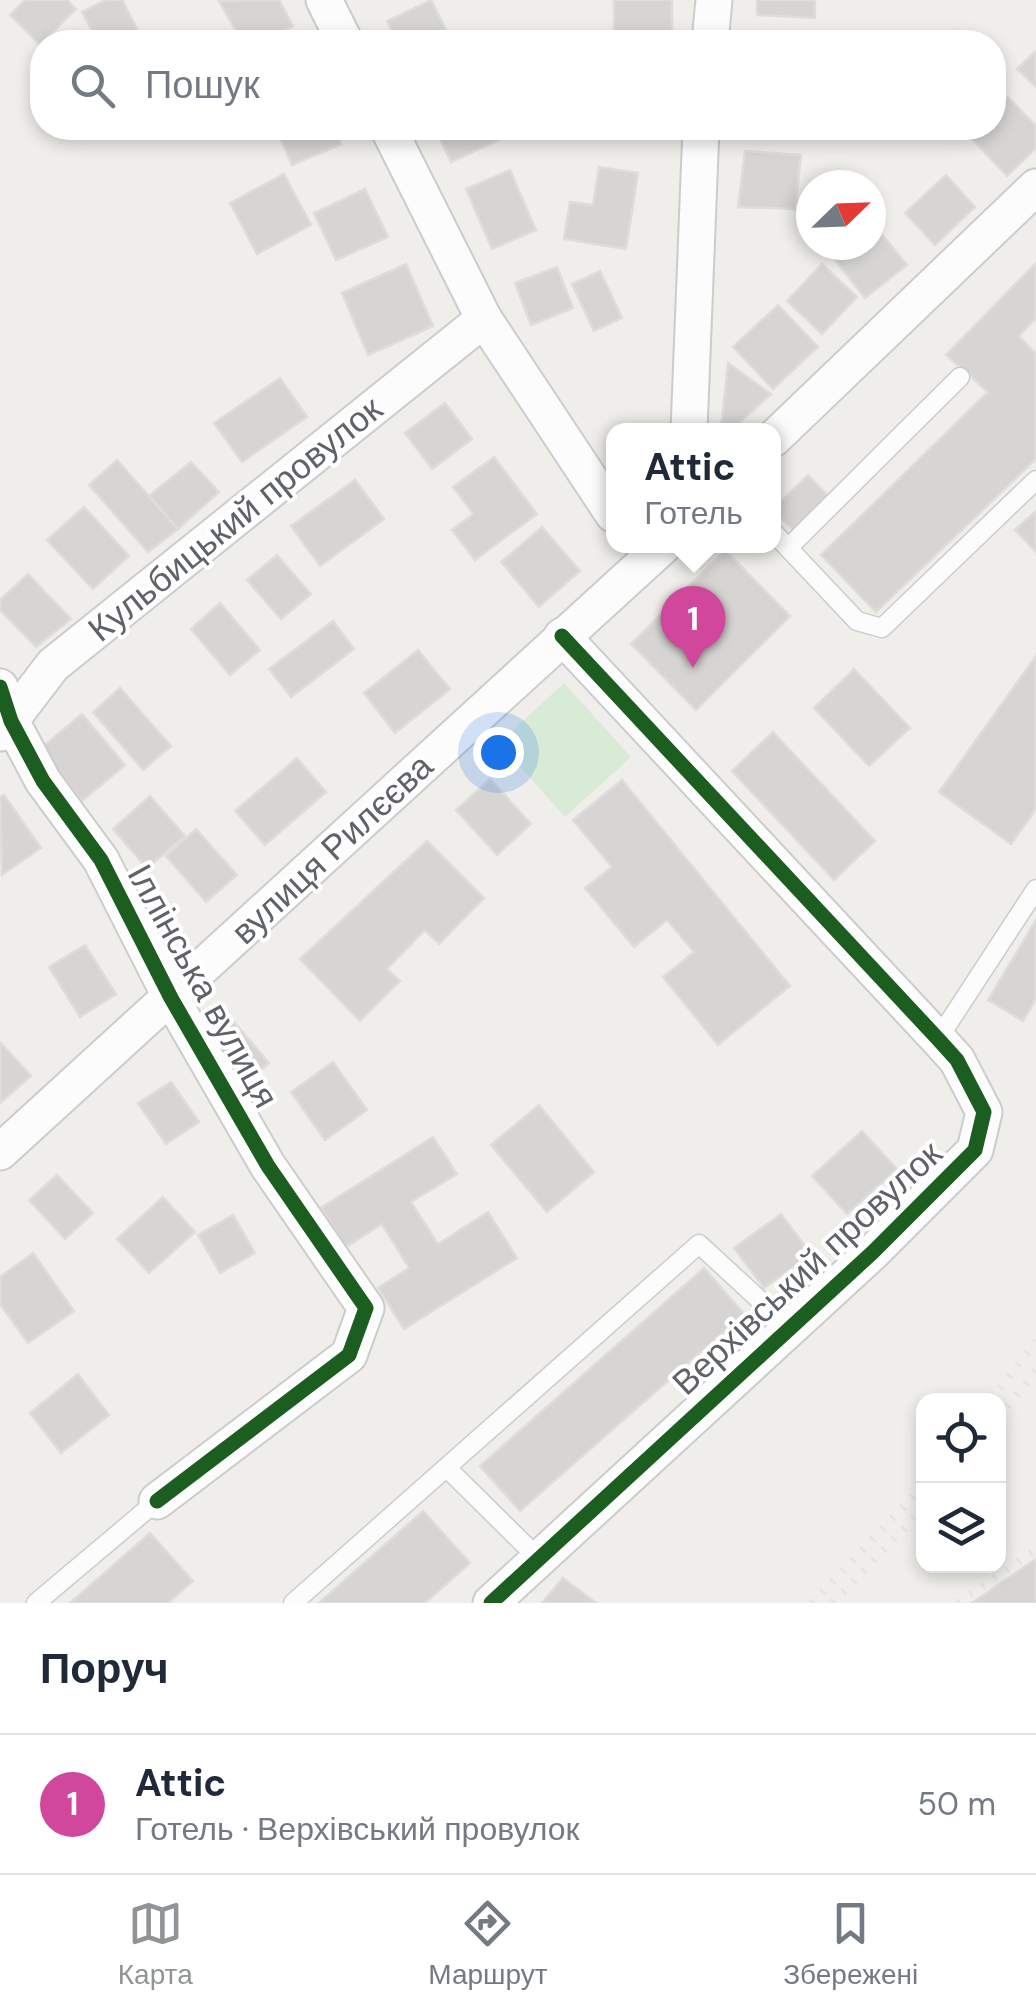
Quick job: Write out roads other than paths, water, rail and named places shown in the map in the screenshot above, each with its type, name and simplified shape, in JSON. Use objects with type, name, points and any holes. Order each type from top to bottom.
[{"type":"street","points":[[324,0],[340,30]]},
{"type":"street","points":[[711,30],[714,0]]},
{"type":"street","points":[[394,140],[484,318],[606,503]]},
{"type":"street","points":[[689,423],[701,140]]},
{"type":"street","points":[[781,431],[1036,187]]},
{"type":"street","name":"Кульбицький провулок","points":[[6,727],[53,665],[484,318]]},
{"type":"street","name":"вулиця Рилєєва","points":[[0,1152],[171,998],[648,553]]},
{"type":"street","name":"Верхівський провулок","points":[[491,1603],[790,1328],[975,1150],[984,1112],[956,1060],[938,1039],[562,636]]},
{"type":"street","name":"Іллінська вулиця","points":[[0,687],[6,727],[100,860],[171,998],[268,1166],[366,1308],[349,1355],[157,1501]]},
{"type":"lane","points":[[788,548],[960,377]]},
{"type":"lane","points":[[781,541],[857,621],[882,628],[1036,480]]},
{"type":"lane","points":[[938,1039],[1036,889]]},
{"type":"lane","points":[[293,1603],[700,1244],[790,1328]]},
{"type":"lane","points":[[448,1469],[539,1559]]},
{"type":"lane","points":[[36,1603],[157,1501]]},
{"type":"railway","points":[[996,1393],[1036,1341]]},
{"type":"railway","points":[[1006,1408],[1036,1371]]},
{"type":"railway","points":[[812,1603],[916,1493]]},
{"type":"railway","points":[[833,1603],[916,1516]]},
{"type":"railway","points":[[958,1603],[1036,1550]]},
{"type":"place","name":"Attic","points":[[693,668]]}]
